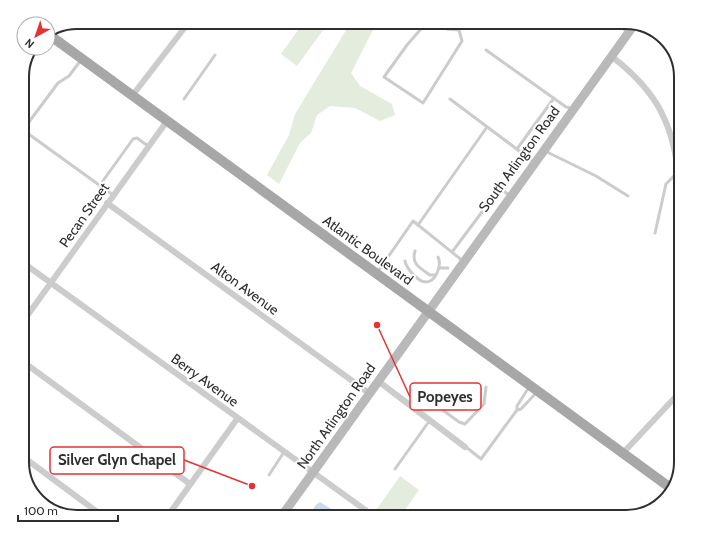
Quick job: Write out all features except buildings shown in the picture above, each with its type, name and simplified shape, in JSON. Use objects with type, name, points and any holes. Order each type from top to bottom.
[{"type":"main road","name":"South Arlington Road","points":[[428,311],[630,29]]},
{"type":"main road","name":"Atlantic Boulevard","points":[[56,40],[667,486]]},
{"type":"main road","name":"North Arlington Road","points":[[286,510],[428,311]]},
{"type":"street","points":[[132,96],[184,29]]},
{"type":"street","points":[[611,56],[634,74],[655,99],[665,117],[672,135],[674,147]]},
{"type":"street","name":"Pecan Street","points":[[29,313],[167,121]]},
{"type":"street","name":"Alton Avenue","points":[[107,203],[369,393]]},
{"type":"street","name":"Berry Avenue","points":[[29,267],[364,510]]},
{"type":"street","points":[[29,366],[190,484]]},
{"type":"street","points":[[378,381],[465,447]]},
{"type":"street","points":[[623,453],[674,398]]},
{"type":"street","points":[[172,510],[237,419]]},
{"type":"street","points":[[29,461],[95,510]]},
{"type":"lane","points":[[421,29],[407,45],[384,77],[423,103],[462,41],[459,30],[446,29]]},
{"type":"lane","points":[[486,50],[566,107],[573,108]]},
{"type":"lane","points":[[184,99],[215,55]]},
{"type":"lane","points":[[29,122],[58,83],[69,76],[82,59]]},
{"type":"lane","points":[[517,149],[554,98]]},
{"type":"lane","points":[[450,100],[534,162]]},
{"type":"lane","points":[[418,225],[488,127]]},
{"type":"lane","points":[[29,134],[113,195]]},
{"type":"lane","points":[[100,186],[134,139],[137,138],[148,146]]},
{"type":"lane","points":[[543,150],[596,176],[628,196]]},
{"type":"lane","points":[[655,233],[666,184],[674,176]]},
{"type":"lane","points":[[452,252],[500,188],[510,196]]},
{"type":"lane","points":[[376,274],[413,221],[463,261]]},
{"type":"lane","points":[[415,250],[413,258],[414,262],[430,275],[435,275]]},
{"type":"lane","points":[[405,261],[407,269],[424,282],[431,280],[440,268],[441,262],[438,257]]},
{"type":"lane","points":[[440,268],[448,268]]},
{"type":"lane","points":[[417,391],[459,422],[465,424],[472,419],[484,404],[486,387]]},
{"type":"lane","points":[[517,410],[521,409],[534,388]]},
{"type":"lane","points":[[465,447],[481,459],[517,410],[517,406],[534,388]]},
{"type":"lane","points":[[395,470],[430,420]]},
{"type":"lane","points":[[269,475],[284,452]]},
{"type":"green space","points":[[299,29],[324,29],[297,66],[281,54]]},
{"type":"green space","points":[[347,29],[373,29],[351,73],[360,86],[392,104],[395,115],[380,121],[355,108],[330,106],[317,115],[311,133],[300,143],[279,184],[267,175],[289,135],[295,114]]},
{"type":"green space","points":[[400,476],[419,490],[405,510],[377,509]]},
{"type":"water","points":[[320,502],[333,510],[313,510],[316,504]]},
{"type":"place","name":"Popeyes","points":[[377,325]]},
{"type":"place","name":"Silver Glyn Chapel","points":[[252,486]]}]
